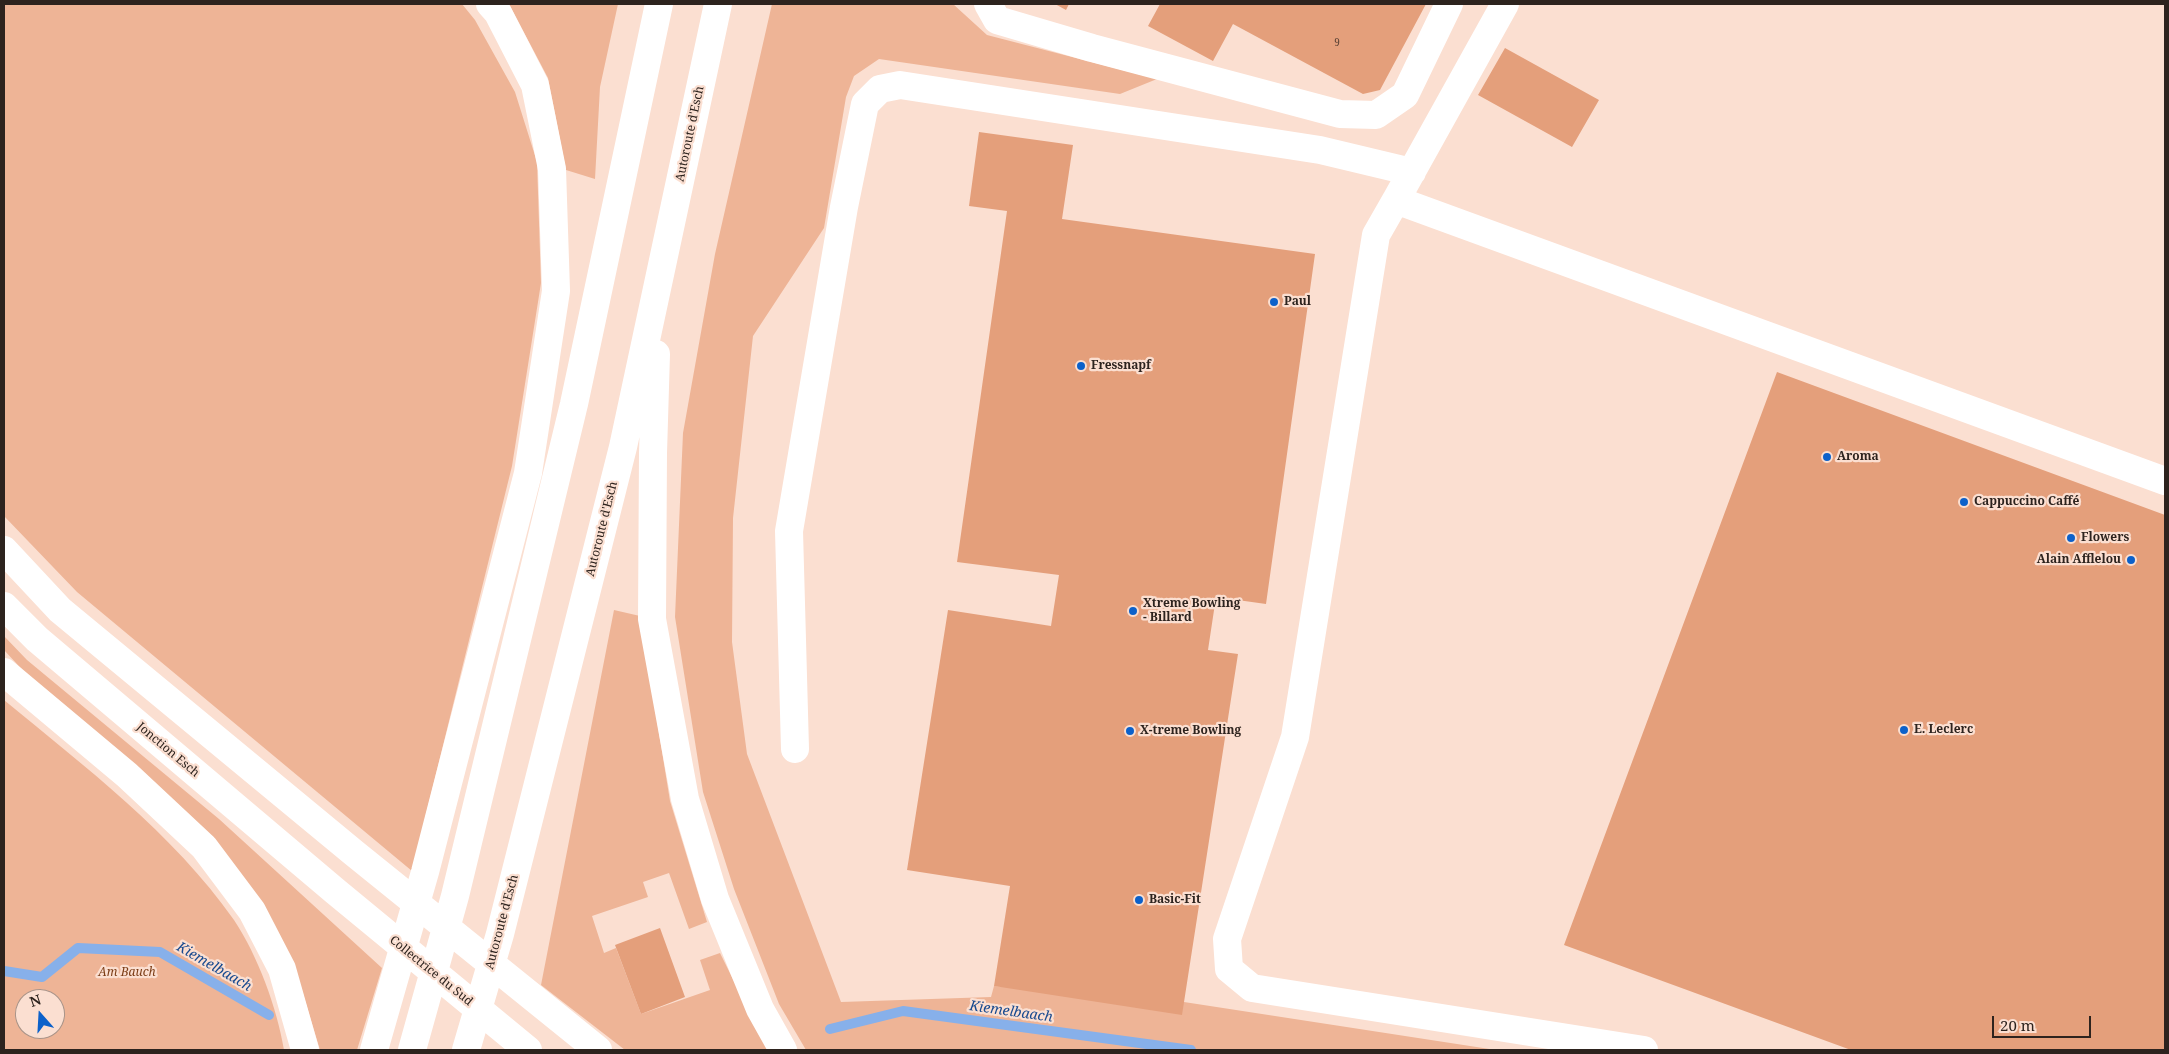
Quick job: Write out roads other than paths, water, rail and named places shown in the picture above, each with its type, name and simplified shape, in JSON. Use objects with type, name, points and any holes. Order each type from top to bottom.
[{"type":"main road","points":[[374,1050],[425,872],[528,474],[556,290],[552,169],[535,85],[498,13],[490,4]]},
{"type":"main road","points":[[412,1050],[455,896],[574,404],[659,4]]},
{"type":"main road","name":"Autoroute d'Esch","points":[[467,1047],[500,934],[623,447],[718,4]]},
{"type":"main road","points":[[988,4],[997,20],[1092,48],[1340,114],[1376,115],[1405,95],[1449,4]]},
{"type":"main road","points":[[1504,4],[1376,234],[1295,737],[1227,939],[1228,969],[1252,988],[1644,1050]]},
{"type":"main road","points":[[795,749],[789,530],[846,198],[865,104],[880,89],[900,85],[1320,150],[1412,172]]},
{"type":"main road","points":[[1396,200],[2165,481]]},
{"type":"main road","points":[[659,282],[652,453],[652,619],[687,808],[715,899],[760,1009],[783,1050]]},
{"type":"main road","points":[[4,550],[60,610],[354,853],[598,1050]]},
{"type":"main road","name":"Jonction Esch","points":[[4,606],[37,640],[335,891]]},
{"type":"main road","points":[[4,672],[127,775],[204,847],[252,911],[282,969],[305,1050]]},
{"type":"main road","name":"Collectrice du Sud","points":[[335,891],[528,1050]]},
{"type":"waterway","name":"Kiemelbaach","points":[[4,971],[42,977],[78,948],[160,952],[269,1015]]},
{"type":"waterway","name":"Kiemelbaach","points":[[830,1029],[903,1011],[1191,1050]]},
{"type":"place","name":"Paul","points":[[1274,302]]},
{"type":"place","name":"Fressnapf","points":[[1081,366]]},
{"type":"place","name":"Aroma","points":[[1827,457]]},
{"type":"place","name":"Cappuccino Caffé","points":[[1964,502]]},
{"type":"place","name":"Flowers","points":[[2071,538]]},
{"type":"place","name":"Alain Afflelou","points":[[2131,560]]},
{"type":"place","name":"Xtreme Bowling - Billard","points":[[1133,611]]},
{"type":"place","name":"E. Leclerc","points":[[1904,730]]},
{"type":"place","name":"X-treme Bowling","points":[[1130,731]]},
{"type":"place","name":"Basic-Fit","points":[[1139,900]]},
{"type":"park label","name":"Am Bauch","points":[[127,973]]}]
